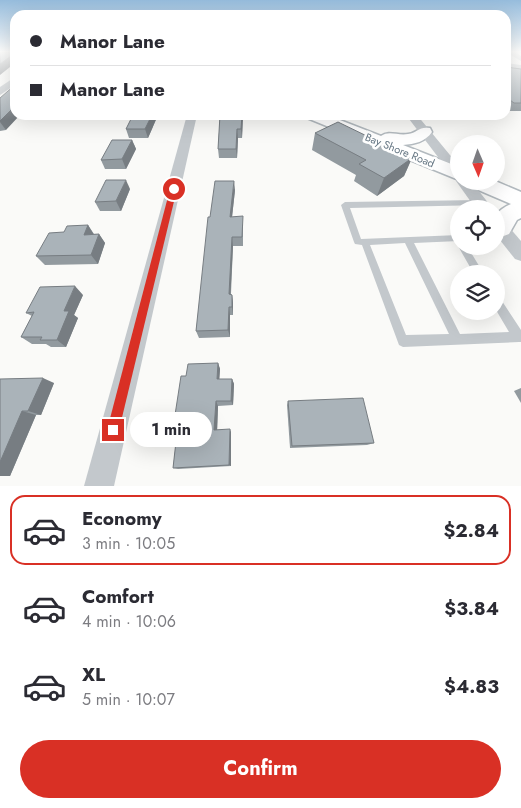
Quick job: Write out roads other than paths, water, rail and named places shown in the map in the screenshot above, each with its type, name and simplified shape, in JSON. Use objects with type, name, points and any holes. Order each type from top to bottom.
[{"type":"main road","name":"Bay Shore Road","points":[[327,120],[450,169]]},
{"type":"main road","name":"Bay Shore Road","points":[[343,120],[388,138],[450,168]]},
{"type":"main road","points":[[388,138],[408,140],[418,137],[424,132]]},
{"type":"main road","points":[[505,184],[521,190]]},
{"type":"main road","name":"Bay Shore Road","points":[[498,190],[521,200]]},
{"type":"main road","points":[[505,221],[508,215],[521,209]]},
{"type":"street","points":[[99,486],[191,120]]},
{"type":"street","points":[[415,120],[450,162]]},
{"type":"street","points":[[505,236],[521,254]]},
{"type":"lane","points":[[450,204],[345,205],[358,242],[450,241]]},
{"type":"lane","points":[[408,240],[457,339]]},
{"type":"lane","points":[[365,242],[403,341],[519,337],[505,315]]}]
